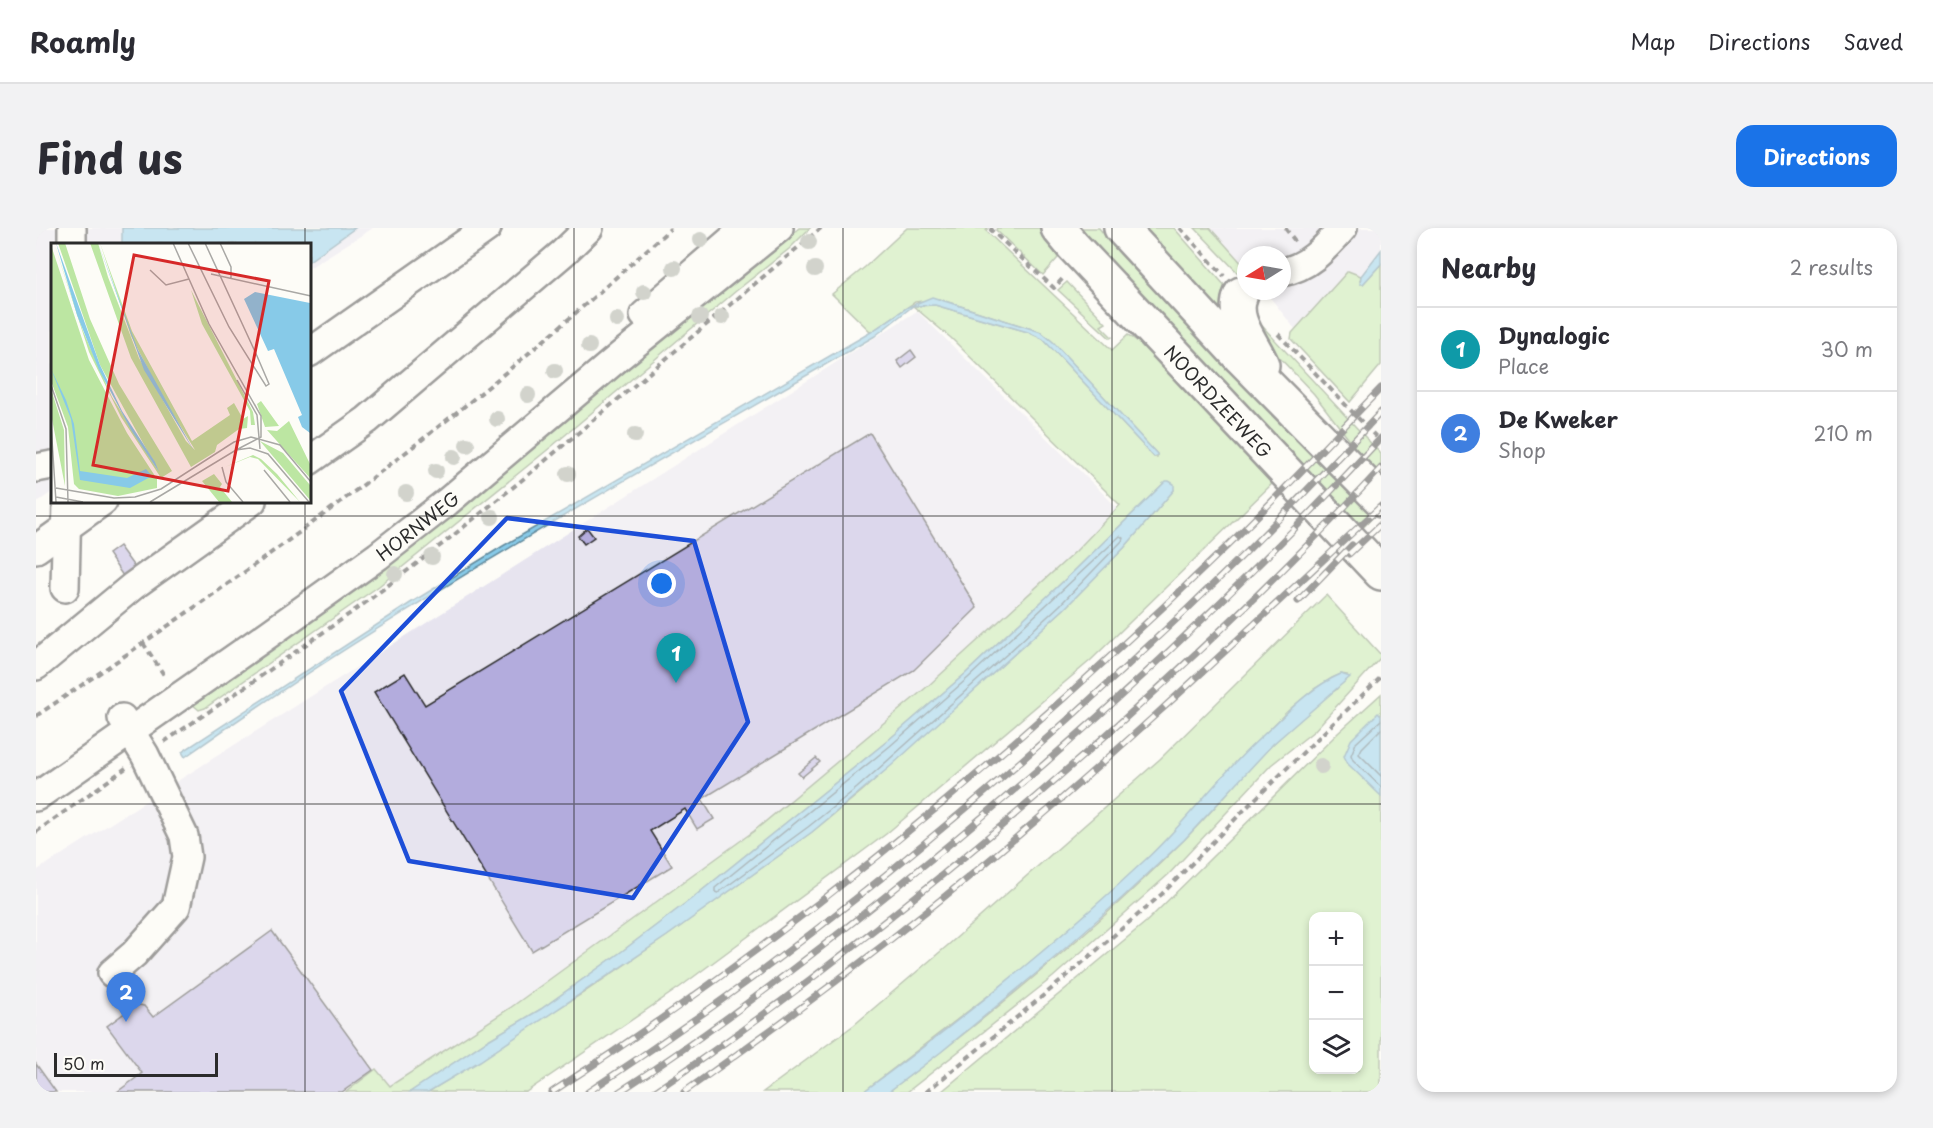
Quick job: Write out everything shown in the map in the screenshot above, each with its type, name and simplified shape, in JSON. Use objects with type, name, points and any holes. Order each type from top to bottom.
[{"type":"main road","name":"NOORDZEEWEG","points":[[1058,228],[1381,573]]},
{"type":"main road","points":[[1120,228],[1381,500]]},
{"type":"main road","points":[[1239,300],[1238,317],[1272,389]]},
{"type":"street","points":[[310,352],[487,228]]},
{"type":"street","points":[[310,460],[367,420],[563,253],[589,228]]},
{"type":"street","name":"HORNWEG","points":[[36,797],[126,724],[374,542],[745,228]]},
{"type":"street","name":"HORNWEG","points":[[36,780],[269,634],[378,556],[447,502],[779,228]]},
{"type":"street","points":[[1291,270],[1309,261],[1327,247],[1343,228]]},
{"type":"street","points":[[36,468],[51,465]]},
{"type":"street","points":[[36,549],[67,514],[100,502]]},
{"type":"street","points":[[44,661],[133,586],[251,502]]},
{"type":"street","points":[[65,588],[67,514]]},
{"type":"street","points":[[112,973],[134,954],[176,907],[187,857],[184,836],[145,755],[126,724]]},
{"type":"path","points":[[36,716],[213,594],[365,484],[435,430],[562,325],[671,228]]},
{"type":"path","points":[[993,228],[991,230],[1054,288],[1070,270]]},
{"type":"path","points":[[1319,377],[1381,442]]},
{"type":"path","points":[[926,1092],[1162,894],[1251,803],[1381,677]]},
{"type":"highlighted area","points":[[507,518],[694,541],[748,722],[633,898],[409,861],[341,691]]},
{"type":"shaded area","points":[[36,228],[373,228],[310,267],[310,243],[51,243],[51,493],[36,503]]},
{"type":"shaded area","points":[[1210,228],[1381,228],[1381,250],[1361,276],[1348,271],[1295,329],[1272,300],[1291,300],[1291,246],[1237,246],[1237,257]]},
{"type":"shaded area","points":[[917,311],[1129,519],[946,716],[551,1033],[438,1092],[36,1092],[36,871]]},
{"type":"green space","points":[[799,228],[810,228],[789,249],[551,447],[379,586],[205,708],[199,710],[191,703],[706,297],[767,257]]},
{"type":"green space","points":[[907,228],[988,228],[986,231],[1112,350],[1128,335],[1158,355],[1274,482],[1091,660],[886,834],[680,987],[526,1092],[428,1092],[583,993],[812,832],[861,792],[1064,609],[1124,548],[1174,490],[1163,484],[965,674],[886,742],[695,896],[621,952],[541,1009],[485,1042],[410,1092],[346,1092],[376,1069],[390,1086],[510,1008],[754,831],[928,686],[1076,551],[1120,505],[951,338],[913,306],[935,305],[1028,332],[1043,339],[1154,457],[1157,457],[1157,454],[1053,342],[1041,332],[939,299],[915,302],[871,332],[832,294]]},
{"type":"green space","points":[[997,228],[1041,228],[1058,258],[1043,275],[996,230]]},
{"type":"green space","points":[[1074,228],[1099,228],[1120,254],[1238,379],[1320,455],[1337,478],[1373,517],[1360,531]]},
{"type":"green space","points":[[1143,228],[1174,228],[1226,287],[1222,313]]},
{"type":"green space","points":[[1195,228],[1210,228],[1237,258],[1237,272]]},
{"type":"green space","points":[[1381,264],[1381,365],[1350,402],[1291,339],[1292,333],[1348,271],[1361,276],[1360,281],[1363,284]]},
{"type":"green space","points":[[1067,282],[1106,323],[1101,326],[1112,337],[1110,338],[1058,290]]},
{"type":"green space","points":[[1250,313],[1381,454],[1381,481],[1314,394],[1256,333]]},
{"type":"green space","points":[[1326,595],[1381,657],[1314,731],[1271,765],[1169,874],[1053,977],[907,1092],[888,1092],[1003,1003],[1113,908],[1183,841],[1273,744],[1327,695],[1336,690],[1347,675],[1341,674],[1332,678],[1314,689],[1290,709],[1237,761],[1146,860],[1098,904],[1015,975],[863,1092],[763,1092],[854,1025],[1160,759]]},
{"type":"green space","points":[[1381,694],[1381,1092],[941,1092],[1146,922],[1338,733]]},
{"type":"water","points":[[122,228],[355,228],[310,260],[310,243],[122,243]]},
{"type":"water","points":[[1381,250],[1381,264],[1363,284],[1360,284],[1361,276]]},
{"type":"water","points":[[932,297],[1041,332],[1053,342],[1157,456],[1154,457],[1043,339],[1028,332],[935,305],[913,306],[875,336],[612,487],[353,644],[185,757],[182,752],[412,602],[503,546],[871,332],[908,307]]},
{"type":"water","points":[[1166,481],[1174,484],[1174,490],[1124,548],[1064,609],[892,765],[812,832],[667,936],[480,1061],[428,1092],[410,1092],[485,1042],[541,1009],[621,952],[695,896],[886,742],[965,674]]},
{"type":"water","points":[[1341,674],[1350,677],[1273,744],[1184,840],[1044,967],[941,1052],[888,1092],[863,1092],[972,1009],[1077,922],[1156,849],[1241,757],[1288,711],[1313,690]]},
{"type":"water","points":[[1378,713],[1381,716],[1381,796],[1348,764],[1344,756],[1351,740]]},
{"type":"building","points":[[911,350],[916,357],[902,368],[897,361]]},
{"type":"building","points":[[870,433],[977,608],[914,670],[702,799],[714,819],[697,829],[685,809],[650,831],[672,866],[532,951],[374,692],[405,673],[425,705]]},
{"type":"building","points":[[587,528],[594,537],[584,544],[578,536]]},
{"type":"building","points":[[119,546],[135,568],[123,576],[108,554]]},
{"type":"building","points":[[816,758],[820,762],[802,777],[798,773]]},
{"type":"building","points":[[272,931],[373,1070],[342,1092],[117,1092],[142,1073],[107,1026],[134,1006],[139,1005],[144,1006],[153,1017]]},
{"type":"building","points":[[36,1064],[56,1092],[36,1092]]},
{"type":"railway","points":[[552,1092],[730,970],[816,905],[984,768],[1146,624],[1284,489],[1381,388]]},
{"type":"railway","points":[[588,1092],[706,1012],[809,935],[998,781],[1179,617],[1274,524],[1381,412]]},
{"type":"railway","points":[[619,1092],[689,1045],[792,970],[1021,784],[1145,674],[1206,616],[1324,499],[1381,438]]},
{"type":"railway","points":[[654,1092],[834,962],[1055,780],[1245,607],[1381,468]]},
{"type":"railway","points":[[684,1092],[838,980],[987,862],[1137,732],[1381,506]]},
{"type":"railway","points":[[1349,554],[1381,524]]},
{"type":"railway","points":[[1298,601],[1352,545]]},
{"type":"place","name":"Dynalogic","points":[[676,683]]},
{"type":"place","name":"De Kweker","points":[[126,1022]]}]
